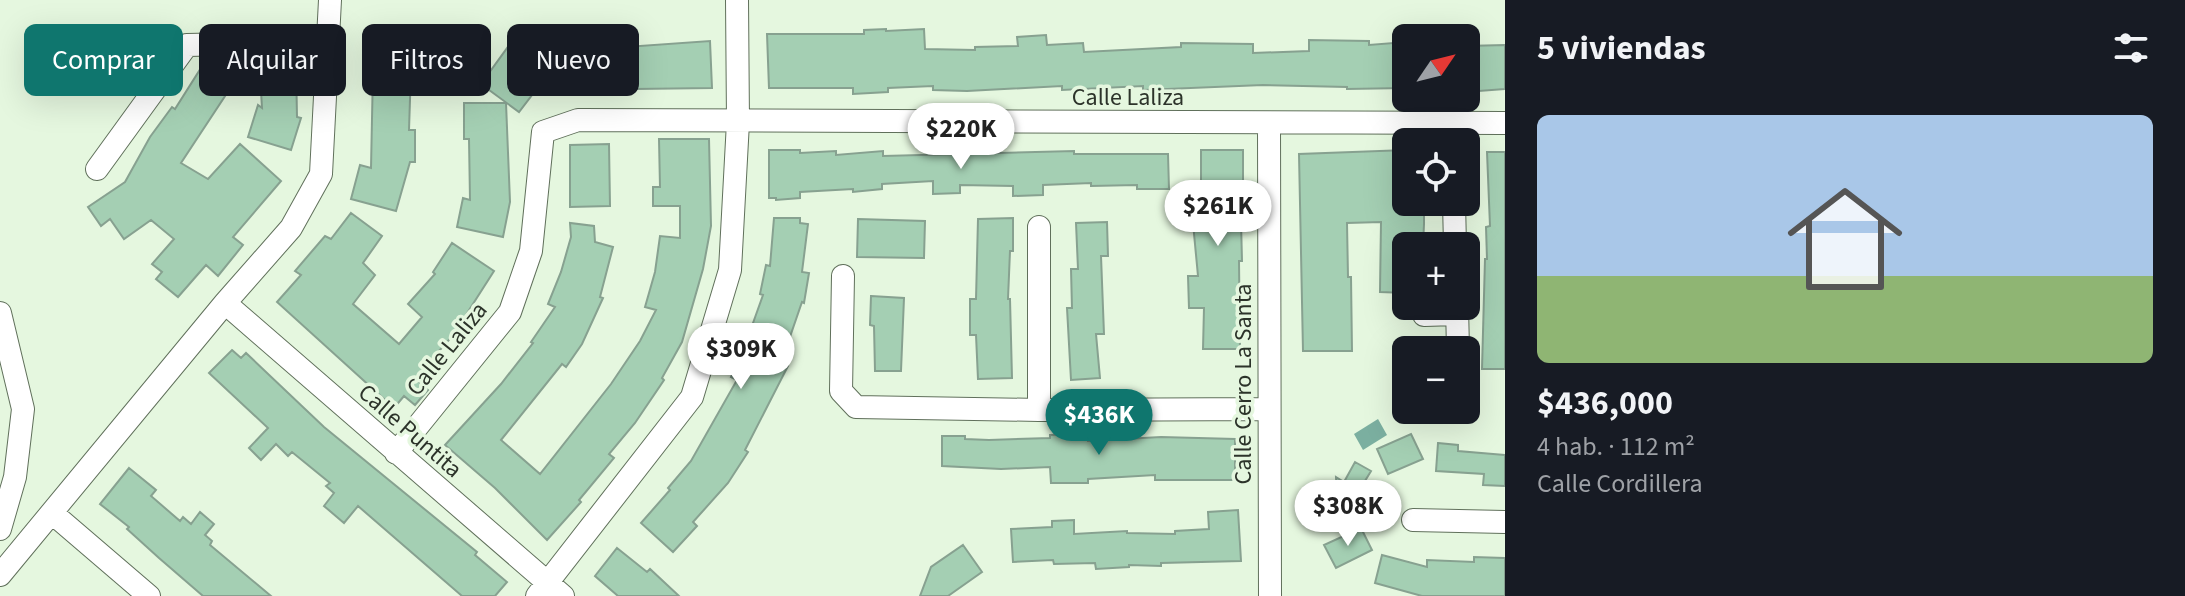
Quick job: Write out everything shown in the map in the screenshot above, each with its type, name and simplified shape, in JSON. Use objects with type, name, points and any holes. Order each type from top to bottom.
[{"type":"street","points":[[330,0],[330,24]]},
{"type":"street","points":[[549,592],[692,397],[730,270],[738,122],[737,0]]},
{"type":"street","points":[[97,169],[187,45],[199,45]]},
{"type":"street","points":[[0,575],[291,228],[321,174],[326,96]]},
{"type":"street","name":"Calle Laliza","points":[[396,453],[510,312],[531,251],[543,132],[578,120],[1269,124],[1392,130]]},
{"type":"street","name":"Calle Laliza","points":[[1478,128],[1505,123]]},
{"type":"street","name":"Calle Cerro La Santa","points":[[1269,124],[1270,596]]},
{"type":"street","points":[[1039,227],[1039,410]]},
{"type":"street","points":[[843,276],[841,391],[856,407],[1268,409]]},
{"type":"street","name":"Calle Puntita","points":[[225,303],[549,592]]},
{"type":"street","points":[[0,313],[23,409],[15,477],[0,529]]},
{"type":"street","points":[[52,513],[149,596]]},
{"type":"street","points":[[1413,520],[1505,522]]},
{"type":"water","points":[[1378,419],[1387,435],[1363,450],[1354,434]]},
{"type":"building","points":[[924,29],[925,49],[975,50],[975,47],[1018,46],[1017,37],[1046,35],[1047,45],[1083,43],[1084,52],[1181,47],[1181,43],[1253,44],[1253,53],[1309,51],[1309,40],[1369,41],[1369,45],[1392,43],[1392,88],[1263,85],[1062,90],[1062,86],[967,91],[933,90],[933,86],[888,88],[888,92],[853,94],[853,88],[769,88],[767,34],[864,34],[864,30]]},
{"type":"building","points":[[710,41],[712,88],[639,89],[639,46]]},
{"type":"building","points":[[1505,45],[1505,89],[1480,91],[1480,46]]},
{"type":"building","points":[[507,48],[507,96],[531,96],[519,112],[491,91],[491,70]]},
{"type":"building","points":[[199,71],[199,96],[225,96],[181,163],[208,179],[240,144],[281,181],[233,237],[243,245],[218,276],[206,265],[178,297],[156,279],[162,272],[152,264],[174,239],[151,220],[124,239],[110,219],[101,226],[88,207],[125,182],[150,137],[172,107],[175,109]]},
{"type":"building","points":[[261,96],[297,96],[297,117],[301,118],[291,150],[248,137],[258,105],[262,108]]},
{"type":"building","points":[[372,96],[410,96],[409,130],[415,130],[415,162],[410,162],[396,211],[351,199],[360,165],[371,168]]},
{"type":"building","points":[[464,103],[506,103],[510,202],[503,237],[457,227],[463,198],[470,200],[469,139],[464,139]]},
{"type":"building","points":[[659,139],[709,139],[711,226],[703,269],[682,342],[662,378],[664,380],[609,454],[614,458],[547,540],[495,488],[445,445],[501,384],[533,343],[555,307],[548,304],[571,237],[570,223],[594,226],[595,242],[613,247],[600,297],[603,298],[582,344],[566,367],[562,364],[501,440],[540,474],[611,384],[640,341],[656,310],[645,307],[655,272],[660,236],[680,238],[680,206],[653,206],[653,187],[660,187]]},
{"type":"building","points":[[609,144],[610,206],[570,207],[570,145]]},
{"type":"building","points":[[769,150],[800,150],[800,153],[836,151],[836,155],[883,151],[883,156],[1074,151],[1074,154],[1168,154],[1169,189],[1137,189],[1137,185],[1091,186],[1091,183],[1043,185],[1043,195],[1013,196],[1013,186],[960,185],[960,193],[933,194],[933,181],[882,184],[882,189],[853,192],[853,189],[800,192],[800,198],[776,200],[769,198]]},
{"type":"building","points":[[1201,150],[1243,150],[1243,181],[1240,181],[1240,349],[1203,349],[1204,308],[1189,308],[1188,276],[1198,276],[1190,191],[1201,190]]},
{"type":"building","points":[[1392,151],[1392,216],[1424,216],[1424,232],[1392,232],[1392,292],[1380,292],[1381,222],[1347,223],[1352,351],[1303,351],[1299,154]]},
{"type":"building","points":[[1487,152],[1505,152],[1505,369],[1482,369],[1486,227],[1490,226]]},
{"type":"building","points":[[351,213],[382,236],[363,263],[375,275],[353,304],[399,344],[422,317],[408,304],[435,274],[433,272],[452,243],[494,271],[464,318],[466,321],[417,380],[428,390],[415,405],[404,396],[394,408],[277,302],[301,275],[295,271],[325,236],[331,239]]},
{"type":"building","points":[[774,218],[800,218],[800,223],[808,224],[802,272],[809,273],[804,303],[781,363],[788,366],[745,450],[748,452],[728,483],[693,522],[697,526],[673,552],[641,523],[691,461],[737,380],[731,377],[751,338],[748,337],[763,295],[760,294],[766,265],[770,266]]},
{"type":"building","points":[[1013,218],[1008,299],[1012,378],[978,379],[976,335],[970,335],[970,299],[976,299],[978,219]]},
{"type":"building","points":[[858,219],[925,221],[924,258],[857,257]]},
{"type":"building","points":[[1107,222],[1108,256],[1101,256],[1104,334],[1096,334],[1100,378],[1071,380],[1067,308],[1072,308],[1071,269],[1078,269],[1076,223]]},
{"type":"building","points":[[871,296],[904,298],[901,371],[875,371],[874,326],[870,325]]},
{"type":"building","points":[[232,350],[241,358],[246,353],[324,427],[477,552],[475,555],[507,582],[495,596],[462,596],[358,506],[344,523],[324,506],[334,493],[326,486],[330,483],[292,452],[288,456],[276,444],[261,460],[249,448],[268,428],[209,373]]},
{"type":"building","points":[[1088,434],[1088,441],[1161,437],[1235,439],[1235,480],[1155,480],[1155,475],[1088,479],[1088,483],[1051,483],[1050,467],[1001,469],[942,466],[942,436],[989,440]]},
{"type":"building","points":[[1411,434],[1423,459],[1388,474],[1377,449]]},
{"type":"building","points":[[1438,443],[1458,445],[1458,451],[1505,455],[1505,486],[1483,485],[1484,474],[1436,471]]},
{"type":"building","points":[[1355,462],[1371,471],[1351,504],[1337,496],[1336,477],[1344,482]]},
{"type":"building","points":[[129,468],[156,490],[151,496],[180,521],[183,517],[191,524],[200,512],[214,524],[205,535],[212,541],[210,545],[271,596],[203,596],[159,558],[127,529],[129,527],[100,504]]},
{"type":"building","points":[[1238,510],[1241,561],[1161,563],[1161,566],[1129,565],[1096,569],[1095,563],[1054,564],[1053,560],[1013,562],[1011,529],[1052,527],[1052,521],[1074,520],[1074,534],[1127,531],[1175,534],[1175,531],[1209,529],[1208,512]]},
{"type":"building","points":[[1361,528],[1372,550],[1336,568],[1324,545]]},
{"type":"building","points":[[963,545],[982,572],[948,596],[920,596],[931,567]]},
{"type":"building","points":[[617,548],[647,572],[650,569],[679,596],[618,596],[595,576]]},
{"type":"building","points":[[1382,555],[1427,567],[1427,560],[1474,562],[1474,557],[1505,558],[1505,596],[1422,596],[1375,583]]}]
